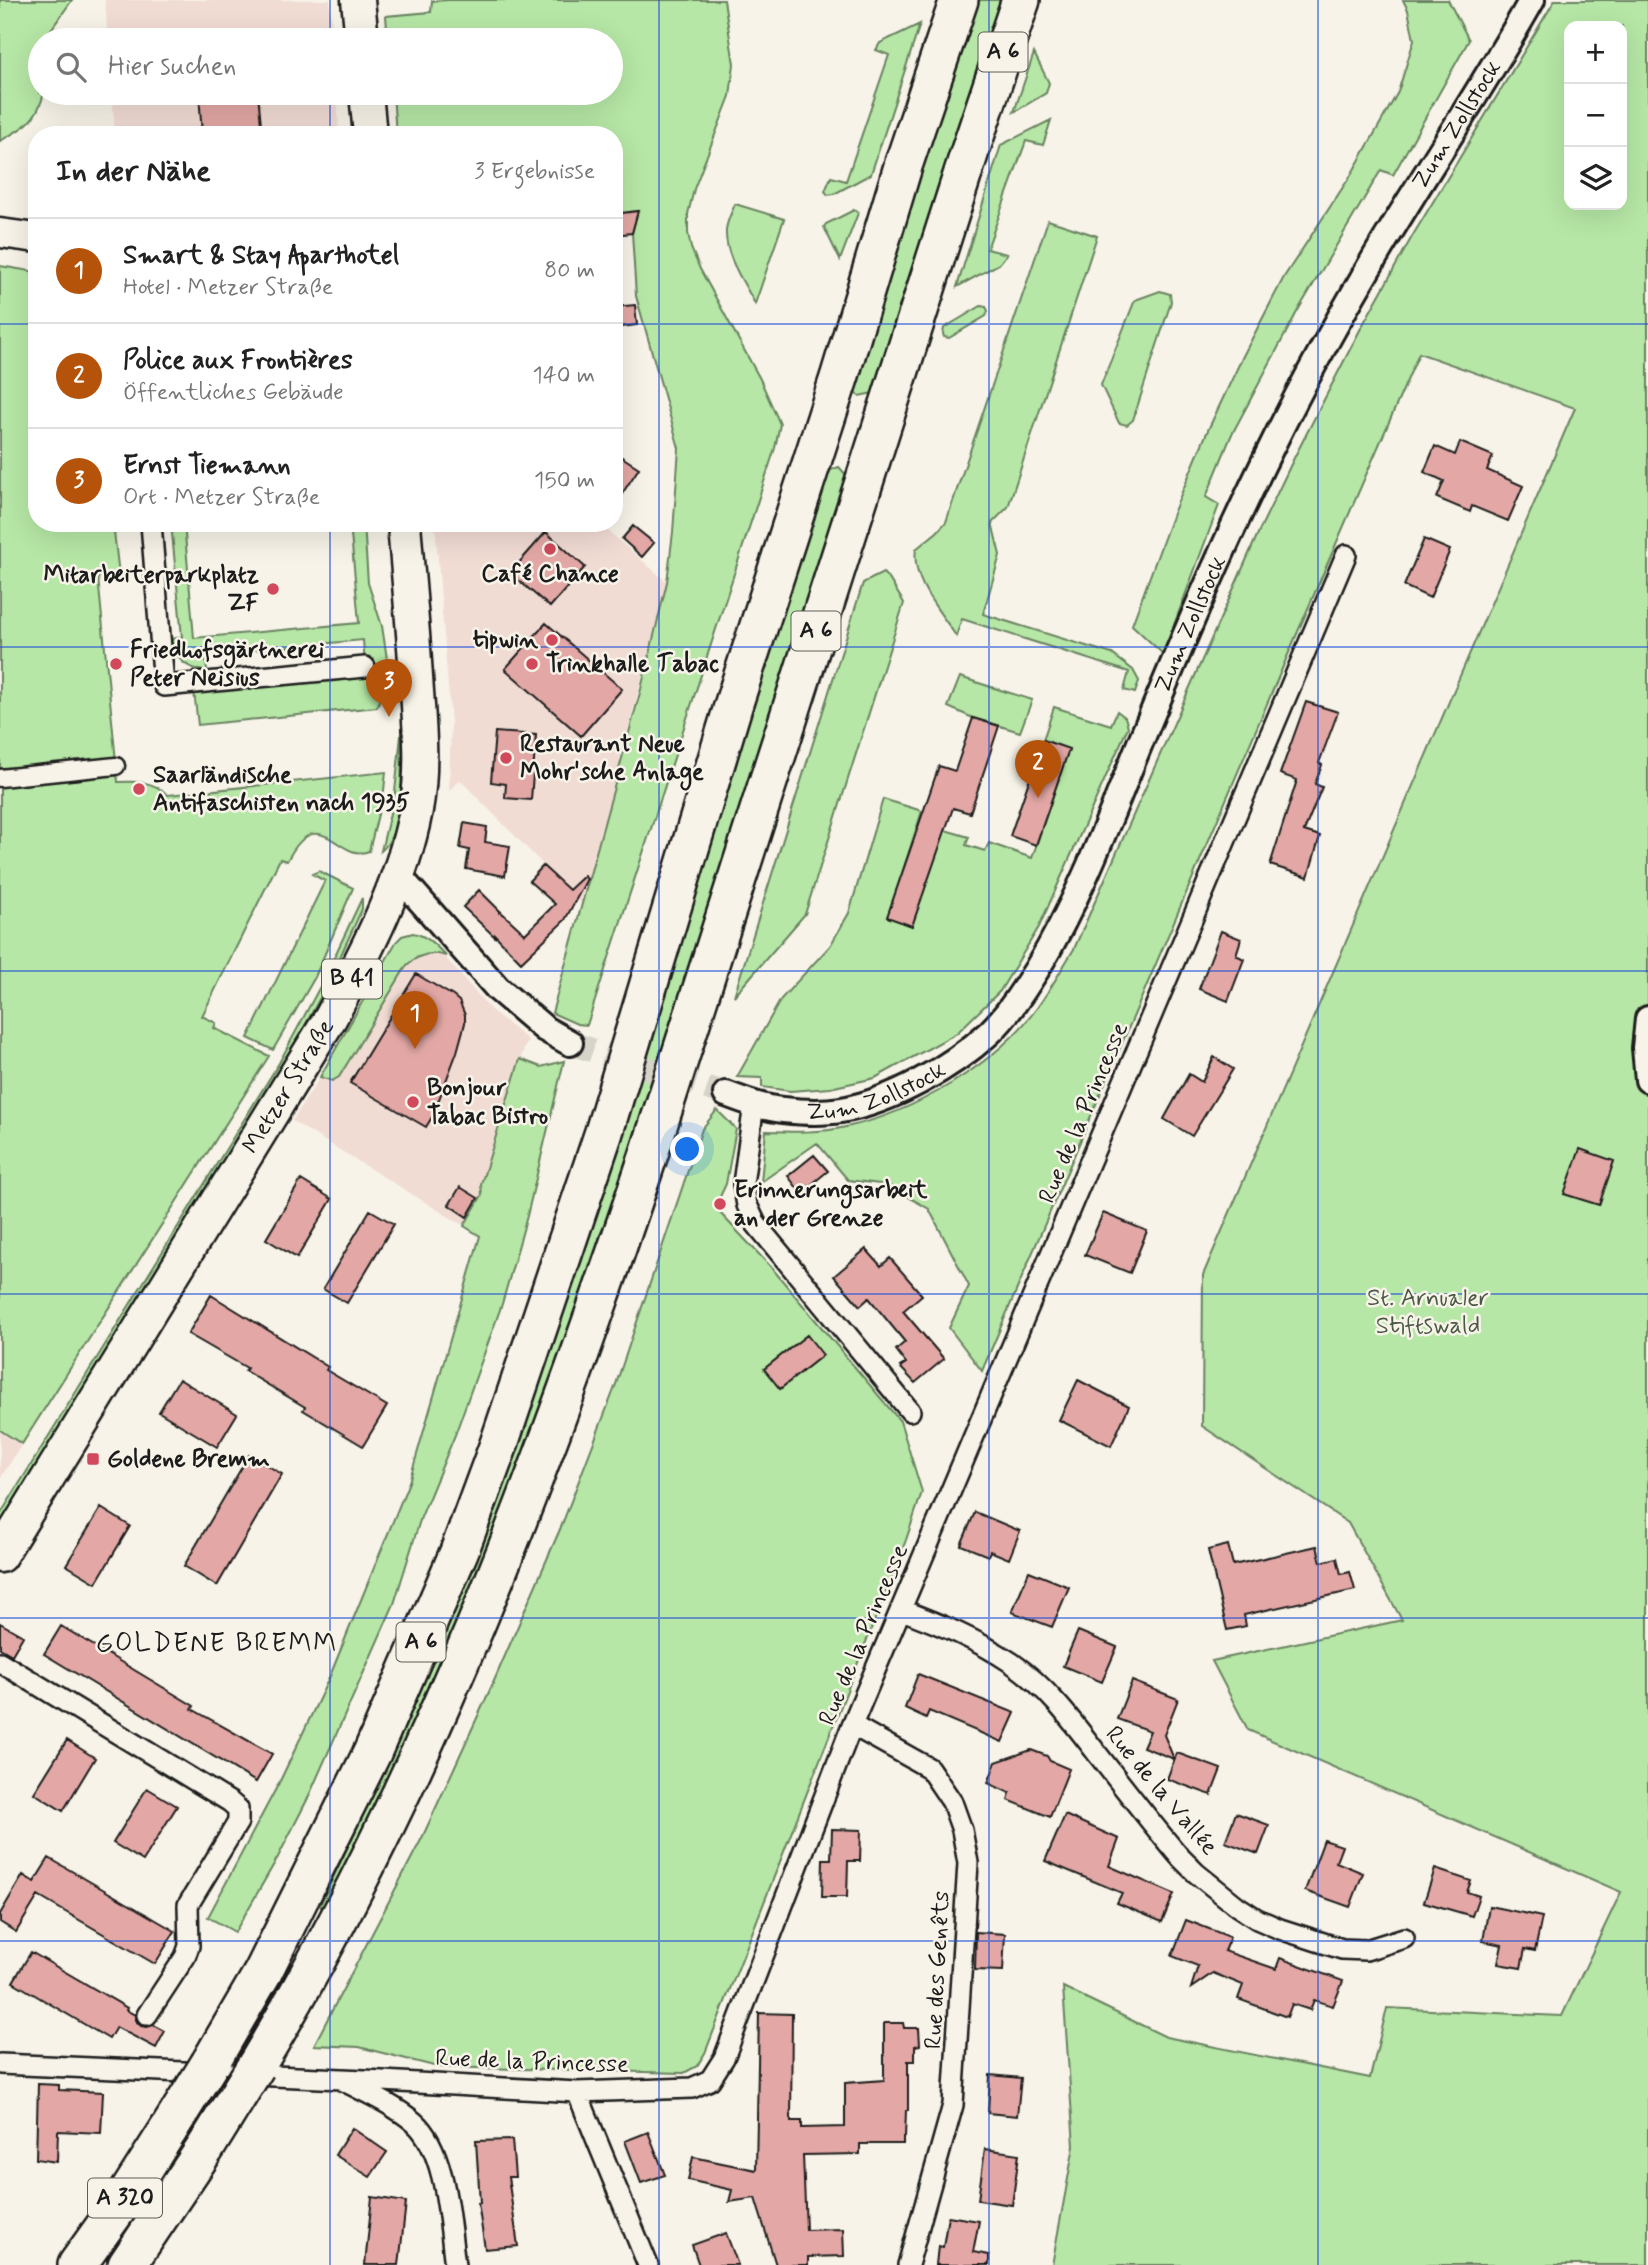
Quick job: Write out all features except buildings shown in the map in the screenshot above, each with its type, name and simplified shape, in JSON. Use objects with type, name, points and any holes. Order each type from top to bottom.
[{"type":"highway","name":"A 6","points":[[210,2063],[246,2002],[328,1844],[377,1741],[459,1552],[499,1444],[604,1132],[734,703],[840,375],[911,140],[959,0]]},
{"type":"highway","name":"A 6","points":[[256,2066],[293,2005],[368,1863],[456,1672],[538,1473],[648,1157],[970,151],[1021,0]]},
{"type":"highway","name":"A 320","points":[[77,2265],[127,2195],[210,2063]]},
{"type":"highway","name":"A 320","points":[[127,2265],[206,2147],[256,2066]]},
{"type":"main road","points":[[358,0],[361,28]]},
{"type":"main road","points":[[367,105],[369,126]]},
{"type":"main road","points":[[0,233],[28,237]]},
{"type":"main road","name":"Metzer Straße","points":[[0,1556],[295,1078],[365,956],[398,875],[416,810],[421,764],[409,532]]},
{"type":"street","name":"Zum Zollstock","points":[[726,1094],[779,1110],[807,1112],[840,1111],[869,1103],[902,1090],[957,1057],[990,1032],[1022,993],[1055,938],[1092,859],[1192,620],[1298,394],[1369,267],[1504,50],[1532,0]]},
{"type":"street","points":[[152,532],[164,686],[365,667]]},
{"type":"street","name":"Rue de la Princesse","points":[[0,2064],[340,2078],[577,2092],[692,2088],[710,2080],[724,2058],[852,1725],[1346,555]]},
{"type":"street","points":[[0,778],[116,766]]},
{"type":"street","points":[[398,875],[498,989],[545,1029],[569,1043]]},
{"type":"street","points":[[1648,1019],[1645,1048],[1648,1080]]},
{"type":"street","points":[[754,1104],[743,1184],[747,1205],[756,1224],[911,1411]]},
{"type":"street","name":"Rue de la Vallée","points":[[902,1610],[955,1629],[984,1645],[1045,1690],[1179,1856],[1257,1919],[1280,1930],[1342,1949],[1366,1950],[1404,1938]]},
{"type":"street","points":[[0,1662],[230,1802],[238,1810],[239,1822],[188,1906],[190,1939],[185,1957],[147,2015]]},
{"type":"street","name":"Rue des Genêts","points":[[852,1725],[929,1768],[951,1802],[962,1830],[968,1863],[953,2105],[908,2265]]},
{"type":"street","points":[[340,2078],[415,2123],[430,2144],[441,2167],[455,2265]]},
{"type":"street","points":[[577,2092],[648,2265]]},
{"type":"shaded area","points":[[105,0],[330,0],[332,28],[107,28]]},
{"type":"shaded area","points":[[113,105],[338,105],[339,126],[114,126]]},
{"type":"shaded area","points":[[436,532],[609,532],[667,582],[582,904],[460,780],[449,791],[451,723]]},
{"type":"shaded area","points":[[421,934],[431,941],[491,1010],[528,1040],[481,1184],[482,1195],[464,1226],[292,1121],[396,943],[402,936]]},
{"type":"shaded area","points":[[0,1430],[22,1444],[0,1479]]},
{"type":"green space","points":[[0,0],[72,0],[52,28],[28,28],[28,105],[40,105],[28,123],[0,141]]},
{"type":"green space","points":[[724,0],[734,64],[730,96],[694,189],[688,214],[688,233],[700,269],[760,379],[780,424],[775,448],[587,1025],[577,1024],[552,1013],[641,689],[667,582],[679,448],[636,296],[632,233],[637,212],[623,213],[623,126],[395,126],[394,105],[623,105],[623,28],[387,28],[386,16],[431,12],[432,1]]},
{"type":"green space","points":[[976,0],[1003,0],[877,387],[873,393],[859,396],[853,392],[851,386]]},
{"type":"green space","points":[[1403,0],[1448,0],[1469,40],[1393,175],[1381,170],[1297,312],[1231,436],[1206,497],[1219,505],[1163,654],[1132,625],[1174,511],[1243,356],[1284,277],[1351,175],[1398,92],[1414,40],[1408,10]]},
{"type":"green space","name":"St. Arnualer Stiftswald","points":[[1555,0],[1648,0],[1648,2265],[1052,2265],[1074,2146],[1063,1987],[1166,2037],[1370,2078],[1387,2008],[1562,2016],[1621,1892],[1248,1730],[1212,1661],[1402,1620],[1348,1523],[1202,1426],[1203,1275],[1575,408],[1419,353],[982,1371],[949,1328],[969,1286],[929,1209],[888,1185],[848,1180],[817,1143],[761,1182],[766,1131],[816,1131],[846,1127],[872,1120],[926,1098],[976,1067],[999,1048],[1020,1029],[1042,1001],[1074,949],[1260,529],[1361,328],[1413,235]]},
{"type":"green space","points":[[920,24],[871,174],[828,195],[825,191],[831,177],[846,181],[889,55],[876,50],[880,43]]},
{"type":"green space","points":[[1034,53],[1049,83],[1046,93],[1014,112]]},
{"type":"green space","points":[[1051,120],[1043,145],[1026,141],[987,249],[1007,254],[999,264],[957,287],[1001,145]]},
{"type":"green space","points":[[735,204],[784,219],[755,304],[736,269],[727,241],[727,224]]},
{"type":"green space","points":[[854,210],[858,213],[840,260],[824,227]]},
{"type":"green space","points":[[1048,220],[1097,236],[1008,507],[992,523],[1000,555],[983,614],[1112,654],[1133,670],[1139,681],[1135,693],[1124,690],[1129,672],[962,619],[956,636],[928,595],[918,573],[916,549],[946,522]]},
{"type":"green space","points":[[0,266],[28,271],[28,532],[114,532],[119,575],[98,577],[118,782],[145,783],[168,795],[386,772],[369,851],[358,853],[319,834],[309,835],[298,843],[287,861],[280,859],[202,1016],[216,1023],[214,1028],[269,1056],[22,1444],[0,1430]]},
{"type":"green space","points":[[1160,291],[1170,294],[1171,302],[1133,420],[1127,425],[1119,423],[1101,385],[1135,300]]},
{"type":"green space","points":[[981,306],[988,311],[986,316],[949,338],[944,337],[944,328]]},
{"type":"green space","points":[[839,467],[848,477],[632,1155],[524,1468],[399,1764],[325,1916],[320,1905],[390,1759],[471,1569],[510,1466],[618,1152],[822,480],[825,472]]},
{"type":"green space","points":[[172,532],[185,532],[194,638],[359,623],[351,532],[365,532],[368,583],[382,626],[389,672],[377,707],[198,725],[193,683],[365,666],[363,640],[206,654],[207,672],[187,665],[179,658],[171,639],[182,637]]},
{"type":"green space","points":[[883,573],[904,603],[805,914],[734,996],[863,583]]},
{"type":"green space","points":[[960,677],[1032,700],[1020,732],[973,718],[948,707]]},
{"type":"green space","points":[[1054,707],[1111,725],[1117,711],[1125,717],[1128,727],[1039,927],[1000,991],[957,1033],[875,1078],[830,1088],[790,1091],[762,1087],[762,1078],[737,1077],[781,999],[830,946],[849,913],[883,799],[922,811],[888,917],[912,926],[945,830],[969,837],[966,845],[985,851],[989,843],[1032,858],[1069,749],[1043,740]]},
{"type":"green space","points":[[401,735],[398,813],[389,842],[381,851],[395,792]]},
{"type":"green space","points":[[319,871],[353,888],[315,977],[273,1050],[248,1038],[325,881],[312,874]]},
{"type":"green space","points":[[362,898],[362,909],[328,983],[283,1066],[0,1528],[0,1515],[279,1063],[323,981]]},
{"type":"green space","points":[[413,933],[427,939],[446,956],[425,954],[407,965],[339,1077],[332,1081],[320,1077],[396,942],[402,936]]},
{"type":"green space","points":[[520,1059],[541,1067],[564,1061],[527,1216],[502,1304],[455,1435],[421,1517],[394,1604],[308,1798],[235,1932],[208,1917],[280,1781],[330,1676],[409,1482],[480,1236],[464,1226],[482,1195],[481,1184]]},
{"type":"green space","points":[[717,1110],[736,1129],[726,1184],[717,1203],[719,1212],[771,1267],[900,1421],[922,1492],[906,1540],[705,2053],[697,2066],[684,2073],[438,2067],[359,2047],[314,2045],[422,1838],[561,1527],[615,1387],[702,1129]]},
{"type":"tunnel","points":[[570,1043],[726,1094]]},
{"type":"place","name":"Café Chance","points":[[550,549]]},
{"type":"place","name":"Mitarbeiterparkplatz ZF","points":[[273,589]]},
{"type":"place","name":"tipwin","points":[[552,640]]},
{"type":"place","name":"Friedhofsgärtnerei Peter Neisius","points":[[116,664]]},
{"type":"place","name":"Trinkhalle Tabac","points":[[532,664]]},
{"type":"place","name":"Ernst Tiemann","points":[[389,717]]},
{"type":"place","name":"Restaurant Neue Mohr'sche Anlage","points":[[506,758]]},
{"type":"place","name":"Saarländische Antifaschisten nach 1935","points":[[139,789]]},
{"type":"place","name":"Police aux Frontières","points":[[1038,798]]},
{"type":"place","name":"Smart & Stay Aparthotel","points":[[415,1049]]},
{"type":"place","name":"Bonjour Tabac Bistro","points":[[413,1102]]},
{"type":"place","name":"Erinnerungsarbeit an der Grenze","points":[[720,1204]]},
{"type":"place","name":"Goldene Bremm","points":[[93,1459]]},
{"type":"district","name":"GOLDENE BREMM","points":[[217,1644]]}]
